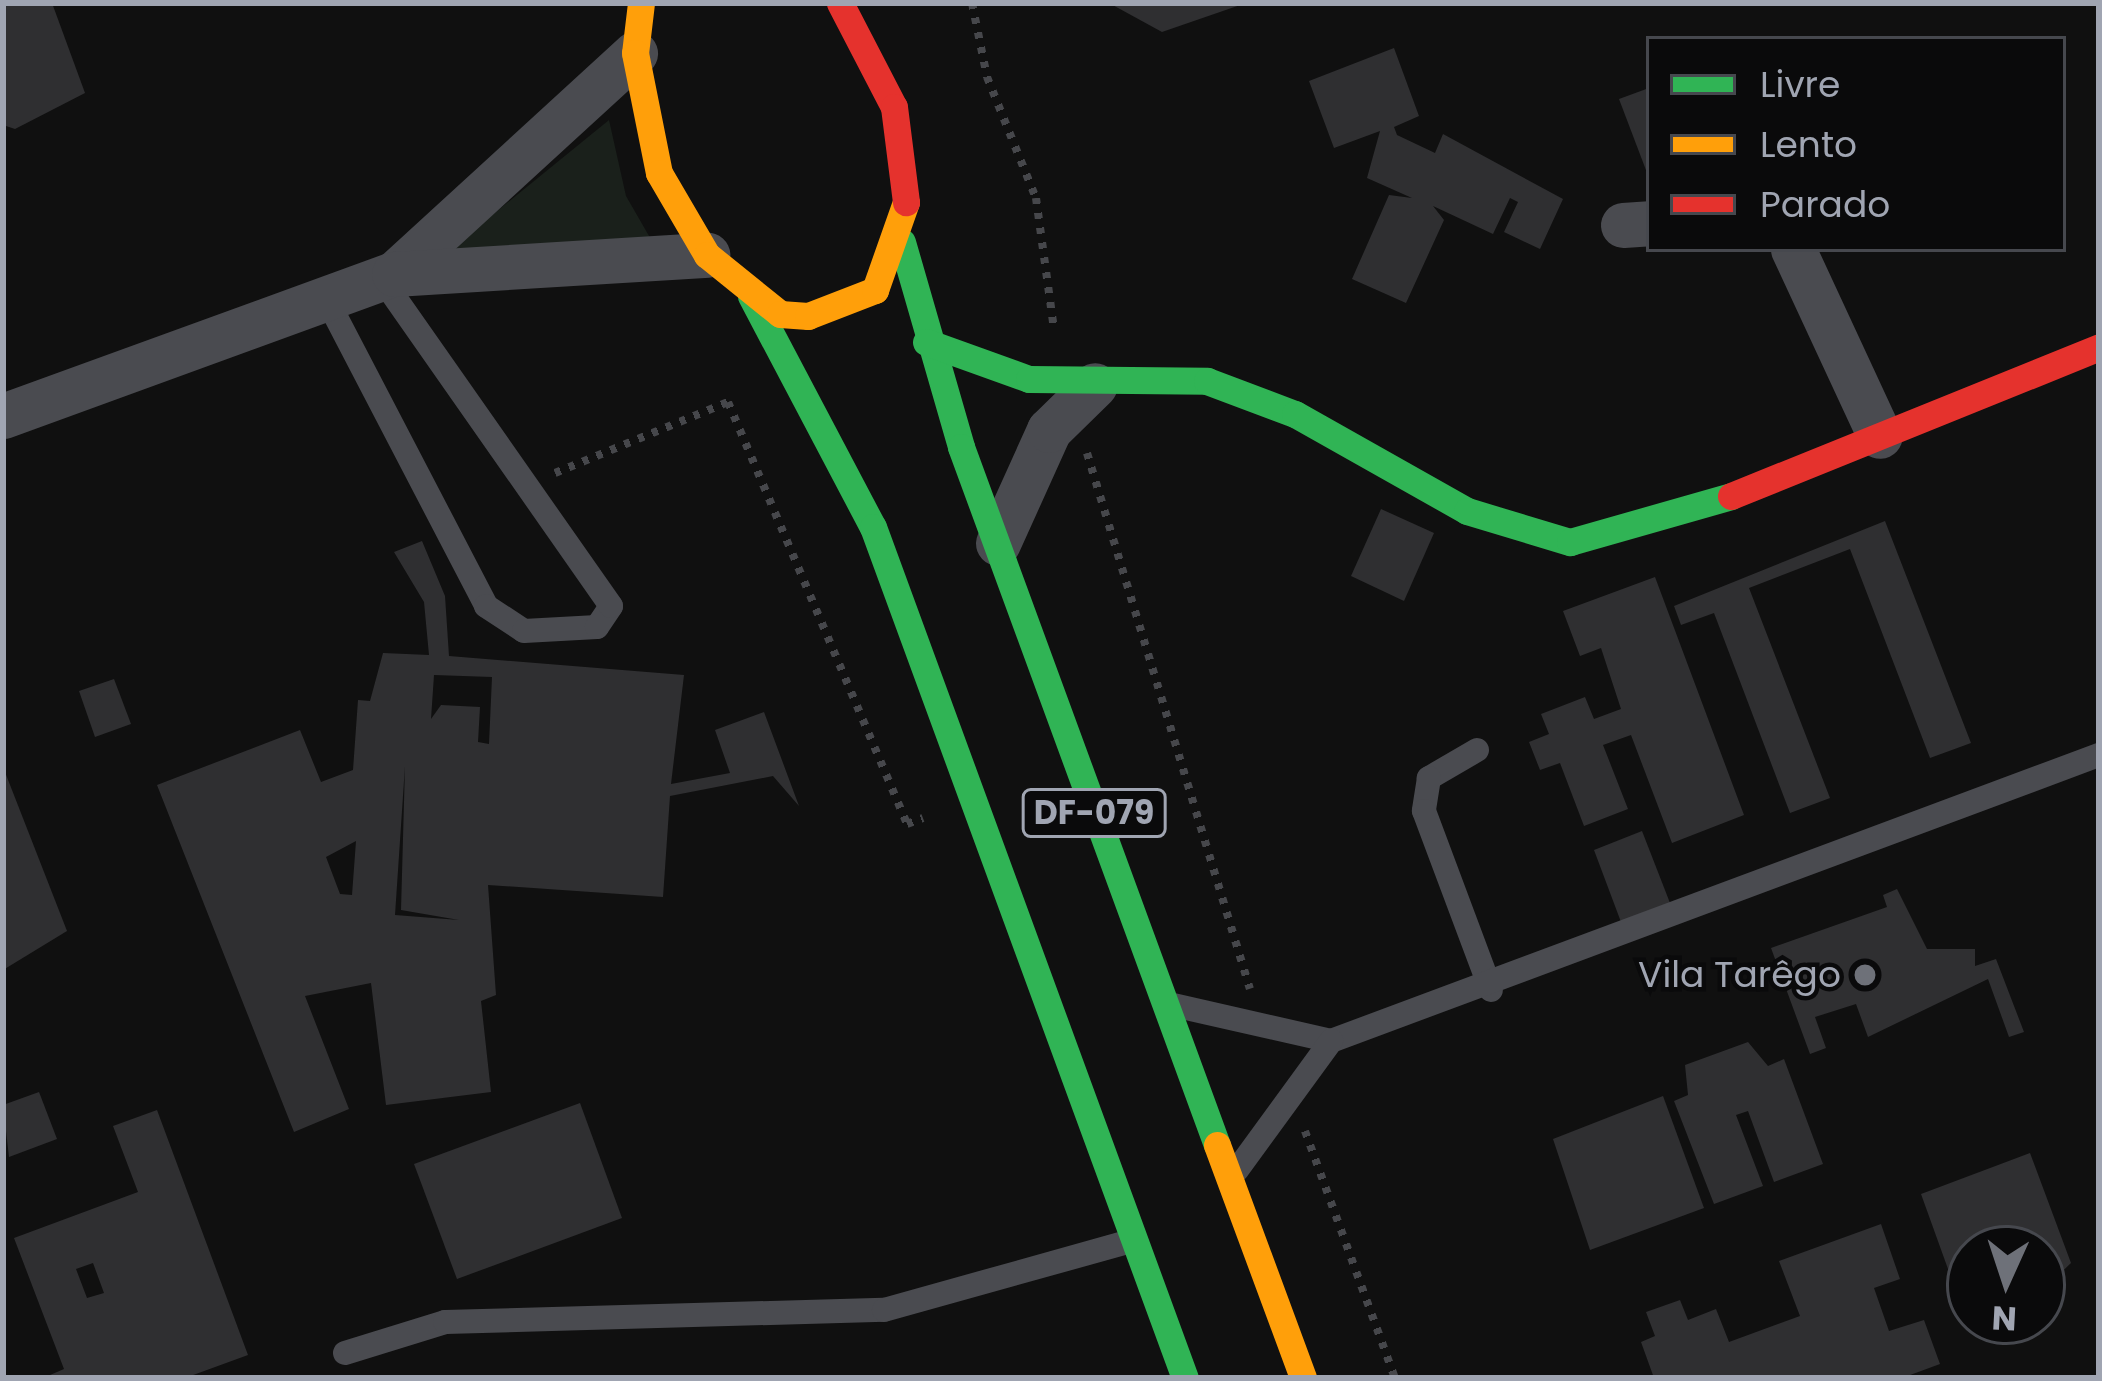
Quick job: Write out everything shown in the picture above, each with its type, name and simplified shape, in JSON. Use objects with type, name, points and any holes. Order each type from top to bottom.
[{"type":"main road","name":"DF-079","points":[[840,3],[894,107],[902,242],[926,342],[1160,1002],[1303,1378]]},
{"type":"main road","name":"DF-079","points":[[639,4],[635,53],[659,173],[707,255],[751,296],[780,314],[845,308],[875,290],[902,242]]},
{"type":"main road","name":"DF-079","points":[[751,296],[873,527],[1185,1378]]},
{"type":"main road","points":[[926,342],[1000,373],[1081,387],[1207,380],[1294,414],[1467,511],[1570,542],[1643,529],[2099,347]]},
{"type":"street","points":[[387,276],[635,53]]},
{"type":"street","points":[[1794,252],[1880,436]]},
{"type":"street","points":[[3,416],[387,276],[707,255]]},
{"type":"street","points":[[998,543],[1034,455],[1081,387]]},
{"type":"lane","points":[[326,298],[486,606],[524,631],[597,627],[610,606],[387,276]]},
{"type":"lane","points":[[1477,749],[1429,778],[1424,811],[1491,989]]},
{"type":"lane","points":[[1160,1002],[1331,1041],[1491,989],[2099,755]]},
{"type":"lane","points":[[1228,1183],[1331,1041]]},
{"type":"lane","points":[[345,1353],[445,1322],[884,1310],[1132,1241]]},
{"type":"path","points":[[972,3],[987,76],[1036,198],[1059,362],[1081,387],[1096,511],[1263,1026]]},
{"type":"path","points":[[526,485],[728,402],[907,824],[970,800]]},
{"type":"path","points":[[1291,1093],[1395,1378]]},
{"type":"shaded area","points":[[609,120],[626,196],[660,255],[427,268]]},
{"type":"building","points":[[3,3],[52,3],[85,93],[15,129],[3,125]]},
{"type":"building","points":[[1109,3],[1246,3],[1162,32]]},
{"type":"building","points":[[1394,48],[1419,116],[1394,127],[1397,135],[1435,153],[1443,134],[1563,199],[1540,249],[1504,232],[1518,202],[1510,198],[1493,234],[1433,206],[1444,220],[1406,303],[1352,279],[1389,195],[1412,198],[1367,178],[1380,131],[1334,148],[1309,81]]},
{"type":"building","points":[[1646,89],[1646,170],[1619,99]]},
{"type":"building","points":[[1381,509],[1434,533],[1404,601],[1351,576]]},
{"type":"building","points":[[1885,521],[1971,743],[1930,758],[1850,549],[1749,588],[1830,798],[1790,813],[1714,613],[1681,625],[1674,606]]},
{"type":"building","points":[[422,541],[445,596],[449,656],[684,675],[671,784],[730,773],[715,730],[764,712],[799,806],[773,776],[670,796],[663,897],[488,885],[496,995],[481,1001],[491,1092],[386,1105],[371,983],[305,996],[349,1109],[294,1132],[157,785],[300,730],[321,782],[353,770],[358,700],[370,701],[383,653],[429,655],[424,602],[394,552]],"holes":[[[434,675],[492,677],[489,744],[478,742],[480,707],[441,705],[431,719]],[[405,766],[401,910],[459,920],[395,915]],[[356,841],[352,895],[340,894],[326,857]]]},
{"type":"building","points":[[1655,577],[1744,815],[1672,843],[1631,735],[1603,745],[1628,809],[1584,826],[1560,763],[1540,770],[1529,742],[1549,734],[1541,714],[1585,697],[1594,719],[1621,709],[1601,648],[1580,656],[1563,611]]},
{"type":"building","points":[[114,679],[131,724],[95,737],[79,691]]},
{"type":"building","points":[[3,767],[67,931],[3,970]]},
{"type":"building","points":[[1642,831],[1670,903],[1621,922],[1594,850]]},
{"type":"building","name":"Vila Tarêgo","points":[[1897,889],[1927,949],[1975,949],[1975,966],[1996,959],[2024,1032],[2009,1037],[1988,979],[1868,1037],[1856,1004],[1815,1017],[1826,1048],[1810,1054],[1771,948],[1887,907],[1883,895]]},
{"type":"building","points":[[1748,1042],[1768,1066],[1784,1059],[1823,1164],[1774,1182],[1748,1111],[1736,1115],[1763,1186],[1714,1204],[1674,1101],[1688,1095],[1685,1065]]},
{"type":"building","points":[[39,1092],[57,1139],[9,1157],[3,1105]]},
{"type":"building","points":[[1663,1096],[1704,1208],[1590,1250],[1553,1139]]},
{"type":"building","points":[[580,1103],[622,1218],[457,1279],[414,1164]]},
{"type":"building","points":[[157,1110],[248,1355],[185,1378],[43,1378],[64,1369],[14,1238],[138,1192],[113,1126]],"holes":[[[93,1263],[104,1293],[87,1298],[76,1269]]]},
{"type":"building","points":[[2030,1153],[2057,1225],[1946,1225],[1946,1263],[1921,1194]]},
{"type":"building","points":[[1881,1224],[1900,1279],[1874,1288],[1889,1331],[1924,1320],[1940,1364],[1902,1378],[1654,1378],[1641,1342],[1655,1336],[1646,1312],[1680,1300],[1688,1320],[1716,1309],[1729,1342],[1800,1316],[1779,1261]]},
{"type":"traffic: fast","points":[[902,242],[961,447],[1217,1145]]},
{"type":"traffic: fast","points":[[751,296],[873,527],[1185,1378]]},
{"type":"traffic: fast","points":[[926,342],[1029,379],[1207,381],[1295,414],[1467,511],[1570,542],[1731,496]]},
{"type":"traffic: slow","points":[[641,3],[635,53],[659,173],[707,255],[780,314],[808,316],[875,290],[906,202]]},
{"type":"traffic: slow","points":[[1217,1145],[1303,1378]]},
{"type":"traffic: jam","points":[[840,3],[894,107],[906,202]]},
{"type":"traffic: jam","points":[[1731,496],[2099,347]]},
{"type":"place","name":"Vila Tarêgo","points":[[1865,975]]}]
